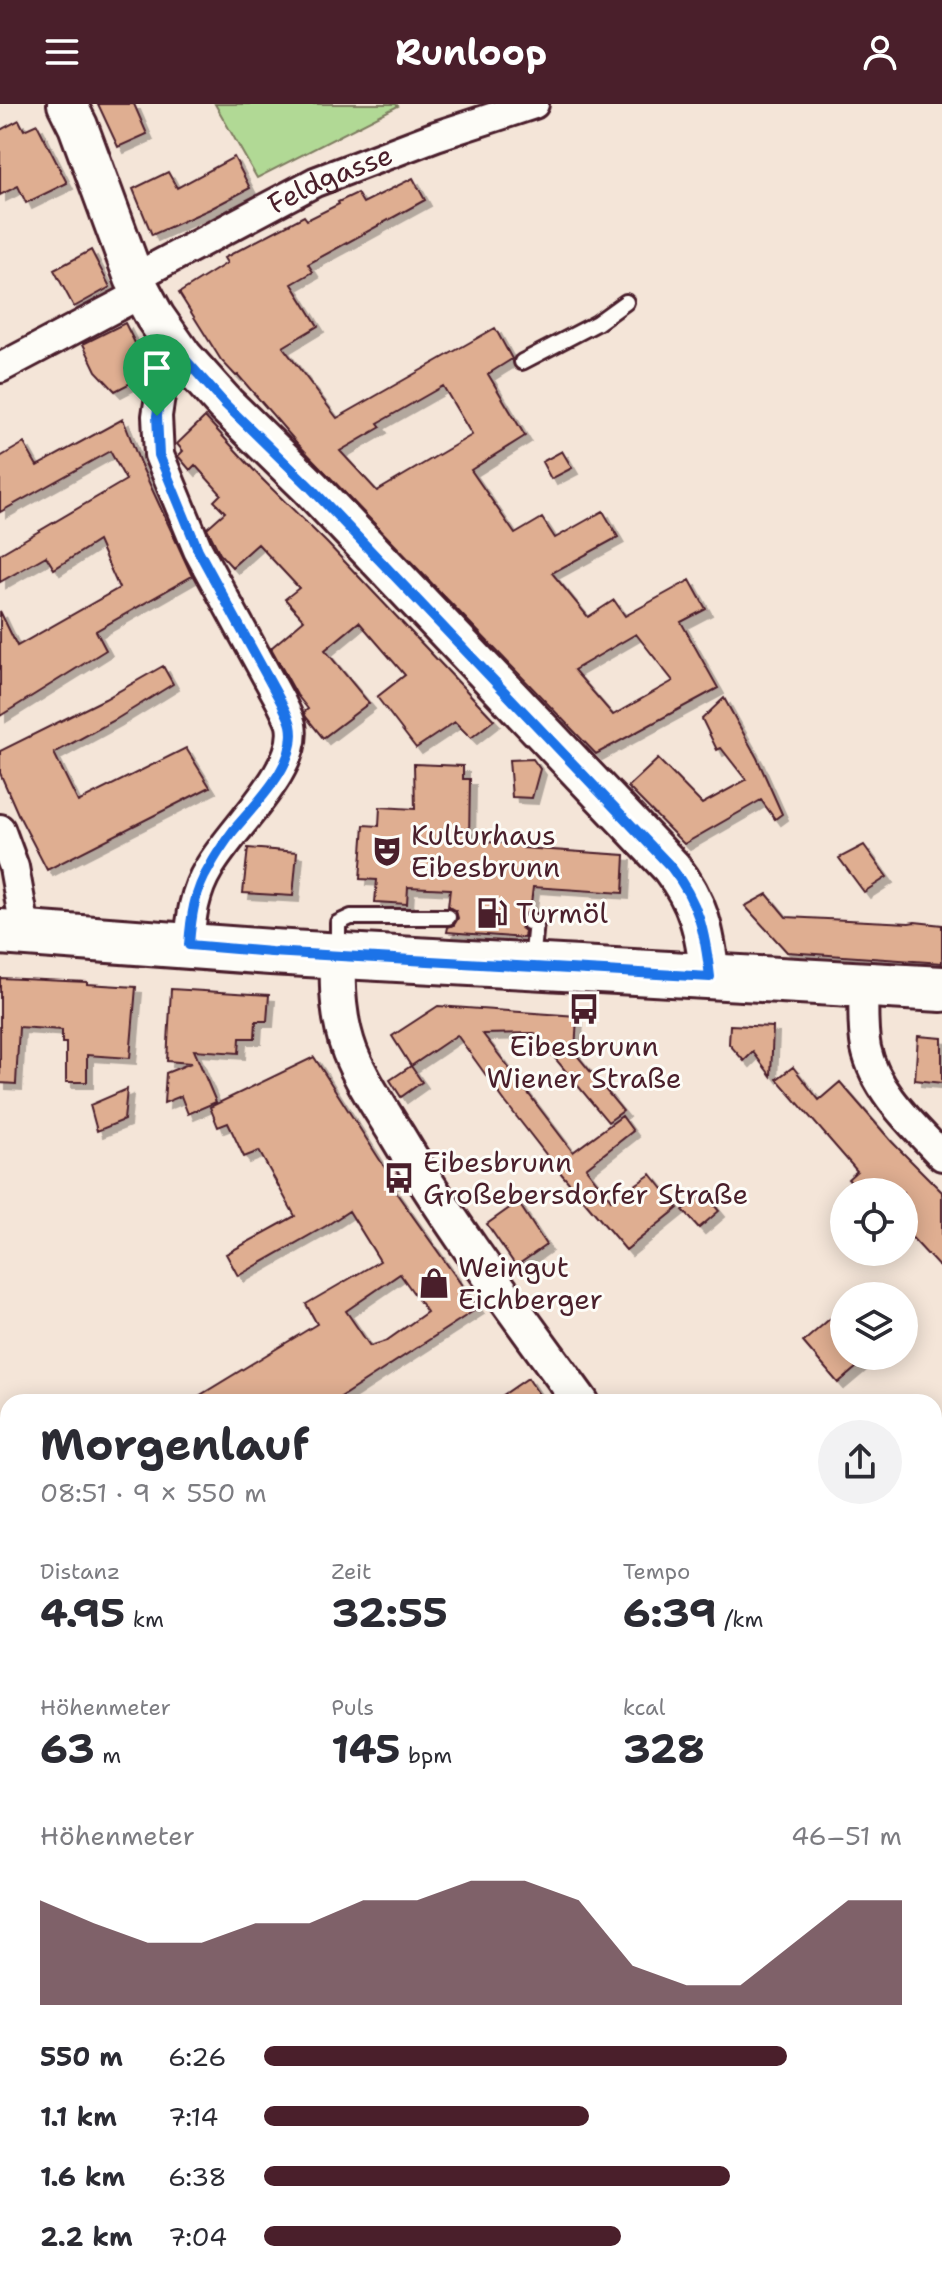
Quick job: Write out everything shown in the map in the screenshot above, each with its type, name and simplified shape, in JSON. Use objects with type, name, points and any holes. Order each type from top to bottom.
[{"type":"main road","points":[[67,104],[138,286],[183,357],[671,867],[686,886],[699,916],[710,977]]},
{"type":"main road","points":[[13,933],[189,945],[338,944],[532,967],[942,989]]},
{"type":"street","name":"Feldgasse","points":[[0,368],[315,182],[436,136],[534,104]]},
{"type":"street","points":[[183,357],[161,389],[157,416],[159,455],[198,550],[291,726],[290,746],[281,771],[232,833],[208,868],[197,891],[189,945]]},
{"type":"street","points":[[0,829],[13,933]]},
{"type":"street","points":[[338,944],[337,1002],[347,1043],[361,1076],[416,1168],[575,1394]]},
{"type":"street","points":[[863,984],[866,1045],[870,1062],[893,1101],[942,1156]]},
{"type":"lane","points":[[522,362],[597,323],[626,302]]},
{"type":"lane","points":[[338,944],[338,923],[351,917],[448,917]]},
{"type":"lane","points":[[529,922],[536,922],[532,967]]},
{"type":"green space","points":[[215,104],[396,104],[398,106],[257,178]]},
{"type":"building","points":[[98,104],[134,104],[147,134],[118,147]]},
{"type":"building","points":[[19,120],[24,130],[37,124],[67,183],[26,203],[18,186],[0,195],[0,130]]},
{"type":"building","points":[[234,157],[250,188],[152,235],[133,189],[168,172],[177,188]]},
{"type":"building","points":[[413,178],[425,200],[308,264],[313,272],[292,284],[318,326],[283,347],[337,418],[495,328],[512,359],[488,374],[525,436],[471,470],[515,534],[542,518],[555,538],[603,511],[618,537],[552,573],[588,617],[614,600],[625,616],[690,580],[706,609],[681,622],[718,688],[596,754],[221,360],[179,293],[227,263],[224,258],[304,216],[307,220],[357,193],[363,203]],"holes":[[[443,386],[472,435],[377,491],[340,451],[381,427],[378,423]],[[636,634],[673,681],[613,715],[574,670]]]},
{"type":"building","points":[[91,250],[110,287],[74,307],[54,270]]},
{"type":"building","points":[[125,323],[150,373],[115,391],[96,371],[83,344]]},
{"type":"building","points":[[205,417],[494,720],[471,738],[455,722],[416,748],[377,697],[405,675],[359,622],[325,650],[369,703],[323,738],[306,717],[304,712],[308,709],[271,648],[304,620],[285,599],[299,588],[258,544],[232,567],[220,554],[207,528],[225,512],[214,501],[221,494],[195,465],[190,470],[178,456],[183,451],[177,444]]},
{"type":"building","points":[[123,419],[192,576],[96,631],[106,650],[0,716],[0,611],[17,646],[119,588],[98,541],[54,569],[46,556],[0,582],[0,554],[126,480],[110,451],[0,512],[0,457],[24,443],[37,466]]},
{"type":"building","points":[[562,451],[572,468],[551,479],[542,462]]},
{"type":"building","points":[[163,666],[173,684],[54,753],[78,802],[186,748],[210,787],[47,870],[0,773],[0,751],[105,699]]},
{"type":"building","points":[[724,698],[757,758],[782,814],[775,819],[761,800],[684,844],[628,787],[658,759],[702,804],[746,780],[721,748],[717,750],[702,719]]},
{"type":"building","points":[[533,759],[540,769],[532,798],[512,797],[509,760]]},
{"type":"building","points":[[414,764],[463,766],[463,779],[470,779],[469,841],[625,855],[623,893],[533,887],[530,912],[523,914],[519,921],[525,931],[524,938],[447,932],[458,918],[456,911],[448,907],[450,889],[408,887],[407,904],[375,902],[377,880],[360,879],[364,825],[379,826],[380,807],[415,809]]},
{"type":"building","points":[[864,845],[887,877],[864,892],[839,858]]},
{"type":"building","points":[[248,848],[297,852],[293,896],[243,893]]},
{"type":"building","points":[[767,894],[786,917],[942,925],[942,963],[787,952],[745,906]]},
{"type":"building","points":[[0,978],[136,987],[130,1058],[87,1055],[87,1082],[66,1082],[66,1043],[62,1043],[62,1030],[19,1027],[16,1084],[0,1083]]},
{"type":"building","points":[[171,989],[269,995],[267,1021],[256,1021],[255,1038],[240,1038],[239,1053],[194,1050],[216,1102],[188,1114],[181,1096],[164,1103],[166,1073],[191,1063],[167,1061]]},
{"type":"building","points":[[438,1006],[577,1016],[575,1053],[623,1111],[608,1122],[534,1033],[483,1034],[573,1152],[622,1116],[633,1131],[586,1168],[611,1200],[651,1174],[678,1208],[626,1250],[559,1171],[457,1035],[411,1066],[392,1036]]},
{"type":"building","points":[[730,1025],[773,1027],[771,1076],[753,1052],[744,1061],[729,1044]]},
{"type":"building","points":[[918,1036],[942,1038],[942,1083],[915,1080]]},
{"type":"building","points":[[314,1057],[394,1182],[390,1184],[478,1308],[345,1394],[202,1394],[317,1324],[306,1304],[380,1261],[349,1211],[238,1276],[226,1254],[295,1216],[259,1151],[244,1157],[228,1123],[218,1127],[210,1107]],"holes":[[[400,1274],[427,1312],[386,1341],[370,1346],[346,1311]]]},
{"type":"building","points":[[411,1066],[422,1082],[401,1097],[390,1080]]},
{"type":"building","points":[[793,1067],[819,1100],[840,1082],[892,1142],[942,1192],[942,1270],[918,1244],[918,1178],[849,1178],[857,1171],[777,1079]]},
{"type":"building","points":[[127,1089],[124,1120],[97,1131],[90,1105]]},
{"type":"building","points":[[704,1193],[719,1211],[699,1228],[683,1210]]},
{"type":"building","points":[[518,1202],[546,1245],[516,1266],[487,1224]]},
{"type":"building","points":[[830,1319],[830,1370],[853,1370],[838,1383],[803,1342]]},
{"type":"building","points":[[528,1378],[539,1394],[505,1394]]},
{"type":"place","name":"Kulturhaus Eibesbrunn","points":[[387,851]]},
{"type":"place","name":"Turmöl","points":[[492,913]]},
{"type":"place","name":"Eibesbrunn Wiener Straße","points":[[584,1009]]},
{"type":"place","name":"Eibesbrunn Großebersdorfer Straße","points":[[399,1178]]},
{"type":"place","name":"Weingut Eichberger","points":[[434,1283]]},
{"type":"route","points":[[183,357],[671,867],[686,886],[703,927],[710,977],[189,945],[197,891],[208,868],[232,833],[281,771],[290,746],[291,726],[198,550],[174,495],[159,455],[157,416],[161,389],[183,357]]}]
